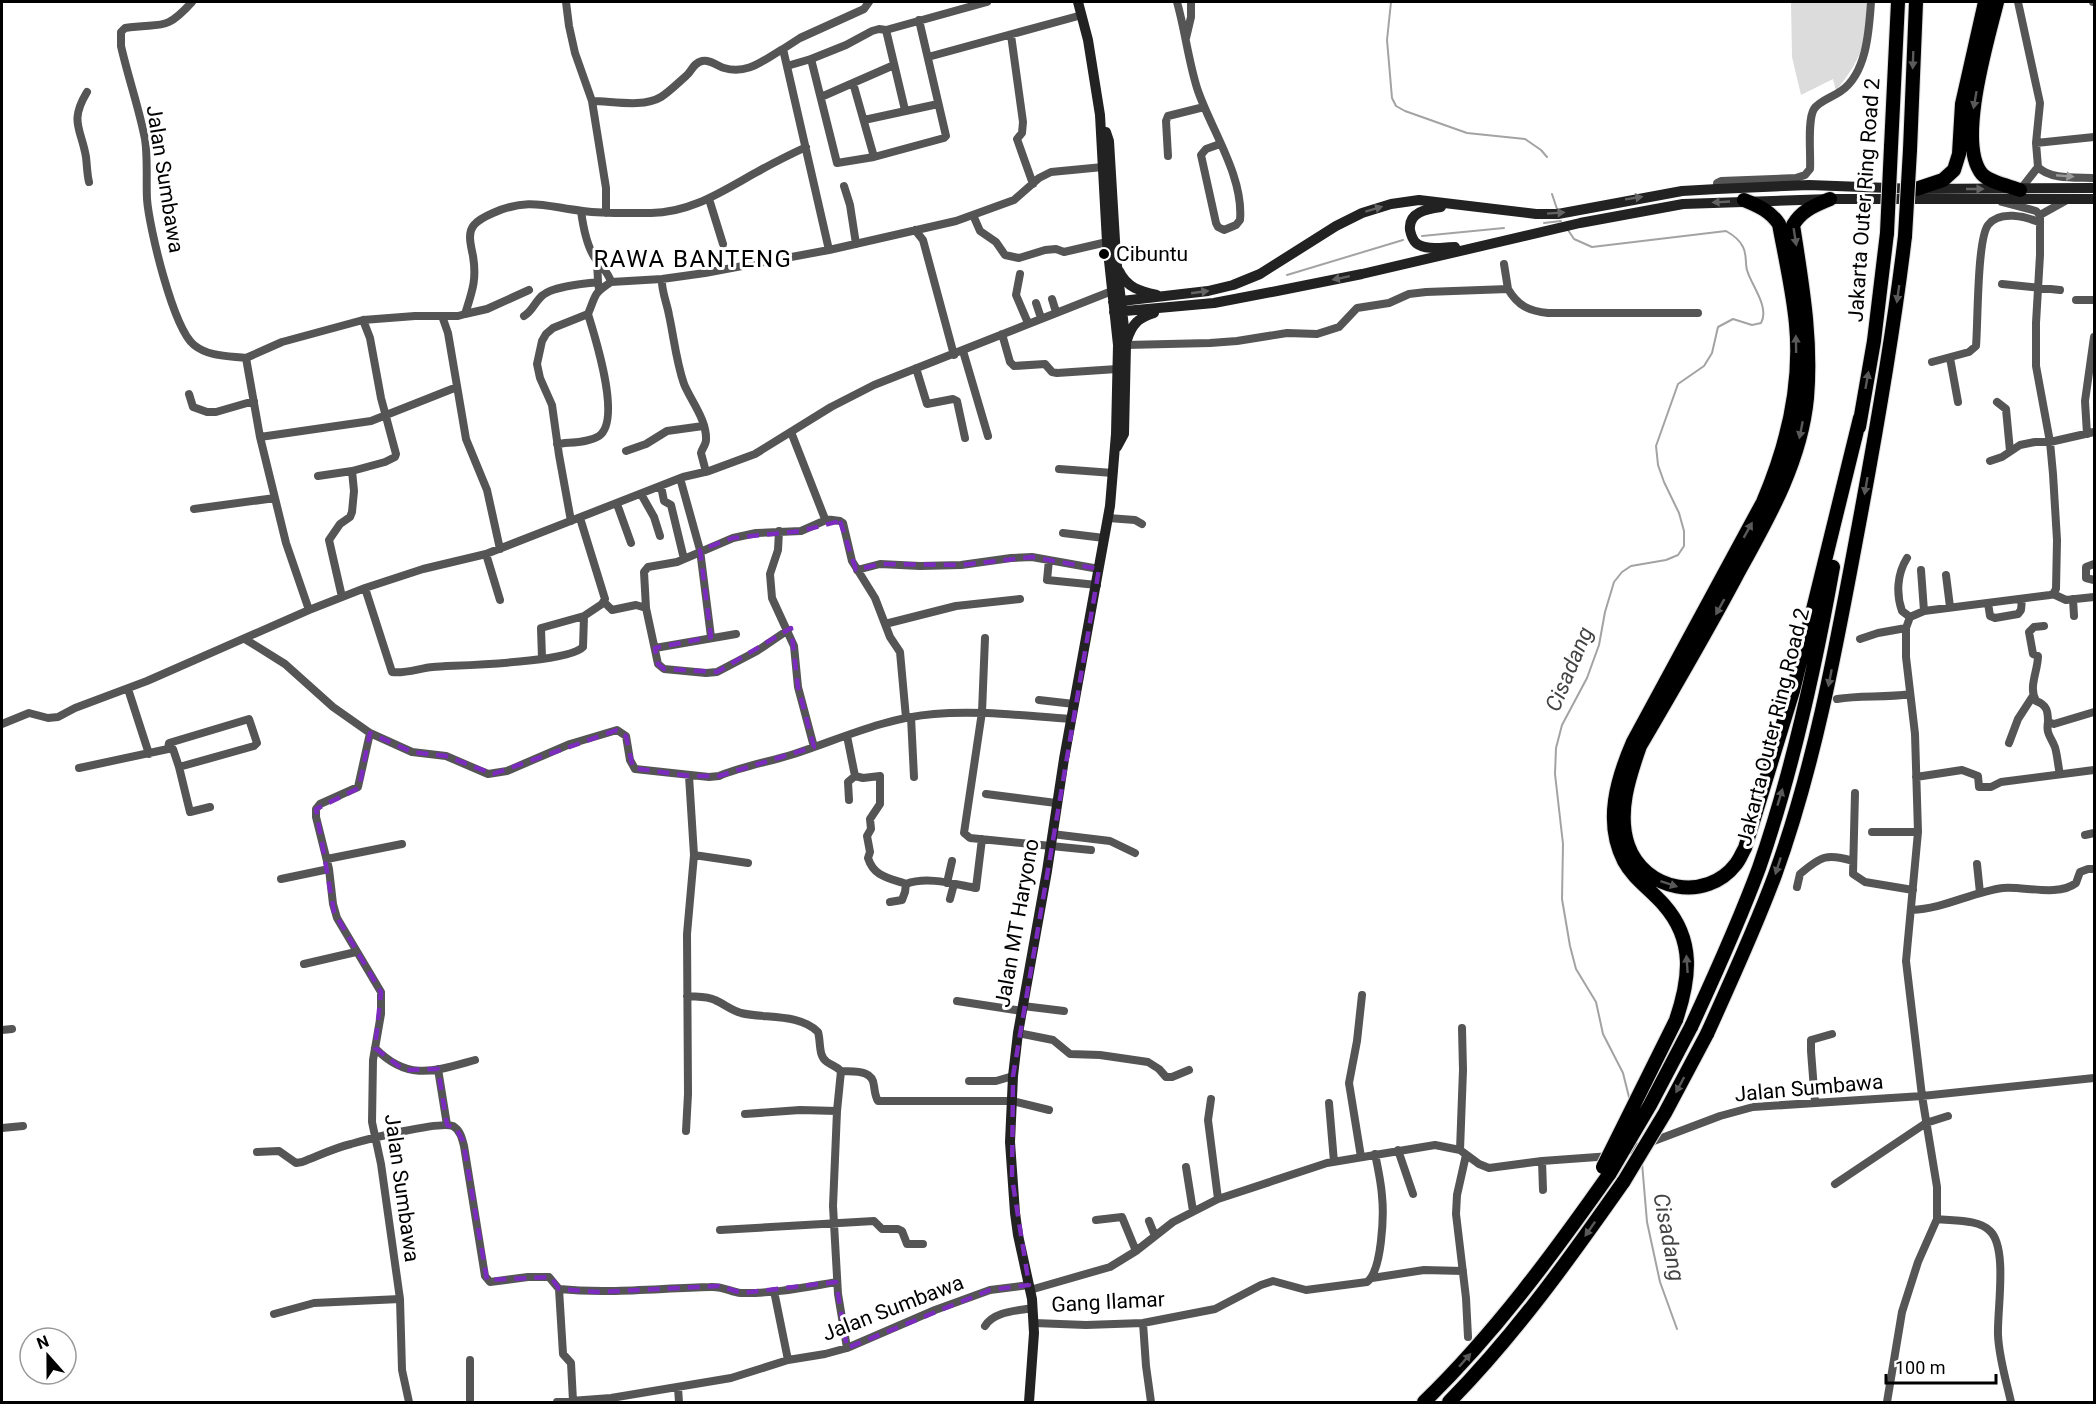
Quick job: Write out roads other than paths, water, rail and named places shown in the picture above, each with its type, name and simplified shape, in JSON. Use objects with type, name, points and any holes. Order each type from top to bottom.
[{"type":"highway","name":"Jakarta Outer Ring Road 2","points":[[1424,1402],[1455,1372],[1552,1255],[1650,1105],[1691,1027],[1729,945],[1755,878],[1788,772],[1807,697],[1875,340],[1887,233],[1898,2]]},
{"type":"highway","name":"Jakarta Outer Ring Road 2","points":[[1449,1402],[1468,1384],[1518,1324],[1569,1259],[1624,1181],[1665,1113],[1707,1034],[1775,873],[1806,776],[1825,699],[1888,365],[1905,236],[1916,2]]},
{"type":"highway","points":[[1916,189],[1942,180],[1954,170],[1959,154],[1962,104],[1985,2]]},
{"type":"highway","points":[[1997,2],[1974,107],[1973,156],[1976,166],[1984,177],[2020,190]]},
{"type":"highway","points":[[1830,199],[1799,215],[1793,225],[1808,322],[1809,363],[1807,401],[1799,440],[1788,474],[1772,511],[1729,591],[1640,746],[1631,771],[1626,794],[1625,821],[1628,843],[1633,857],[1656,880],[1674,887],[1691,888],[1707,885],[1736,865],[1745,848],[1793,691],[1860,418]]},
{"type":"highway","points":[[1606,1170],[1676,1020],[1686,992],[1688,968],[1684,942],[1677,922],[1624,861],[1617,842],[1615,793],[1633,742],[1763,502],[1778,467],[1794,399],[1797,361],[1796,324],[1779,224],[1766,210],[1744,200]]},
{"type":"main road","name":"Jalan MT Haryono","points":[[1078,2],[1088,40],[1100,115],[1107,242],[1126,345],[1124,434],[1114,452]]},
{"type":"main road","name":"Jalan MT Haryono","points":[[1029,1402],[1034,1323],[1030,1287],[1017,1235],[1015,1213],[1011,1160],[1013,1076],[1056,803],[1100,569],[1113,473],[1118,345],[1117,268],[1109,141],[1100,115]]},
{"type":"main road","points":[[1126,345],[1131,328],[1140,318],[1167,302],[1233,285],[1260,274],[1336,226],[1362,213],[1391,204],[1419,200],[1536,214],[1576,211],[1623,200],[1682,191],[1717,189],[1809,185],[1916,189],[2094,189]]},
{"type":"main road","points":[[1117,304],[1214,303],[1580,223],[1683,204],[1744,200],[1830,199],[2094,200]]},
{"type":"main road","points":[[1456,204],[1424,209],[1413,216],[1410,226],[1411,236],[1416,243],[1427,248],[1476,247]]},
{"type":"main road","points":[[1117,268],[1127,284],[1167,302]]},
{"type":"street","name":"Jalan Sumbawa","points":[[192,2],[175,20],[167,24],[125,28],[121,32],[121,46],[145,142],[150,219],[162,267],[182,327],[192,344],[203,351],[213,355],[246,358]]},
{"type":"street","points":[[566,2],[568,26],[575,53],[592,101],[606,188],[606,213]]},
{"type":"street","points":[[592,101],[636,104],[654,100],[662,97],[688,74],[694,64],[702,61],[707,60],[724,68],[740,70],[753,68],[824,27],[864,9],[869,2]]},
{"type":"street","points":[[787,66],[812,59],[872,31],[886,30],[987,2]]},
{"type":"street","points":[[1177,2],[1188,57],[1204,107],[1220,144],[1234,181],[1240,220],[1236,225],[1224,230],[1216,223],[1201,154],[1206,149],[1220,144]]},
{"type":"street","points":[[1186,41],[1191,18],[1191,2]]},
{"type":"street","points":[[1717,189],[1717,183],[1721,181],[1797,178],[1805,175],[1810,169],[1813,109],[1850,83],[1865,54],[1869,40],[1871,2]]},
{"type":"street","points":[[2018,2],[2040,103],[2036,143],[2038,167],[2050,174],[2094,178]]},
{"type":"street","points":[[928,57],[1082,15]]},
{"type":"street","points":[[812,59],[837,163],[874,157],[945,138],[919,20]]},
{"type":"street","points":[[886,30],[905,110]]},
{"type":"street","points":[[1011,35],[1023,122],[1022,133],[1017,139],[1033,184]]},
{"type":"street","points":[[783,49],[830,250]]},
{"type":"street","points":[[820,97],[894,65]]},
{"type":"street","points":[[853,83],[874,157]]},
{"type":"street","points":[[87,92],[80,105],[77,129],[86,156],[89,182]]},
{"type":"street","points":[[864,120],[938,104]]},
{"type":"street","points":[[1168,156],[1166,121],[1168,116],[1204,107]]},
{"type":"street","points":[[2036,143],[2094,137]]},
{"type":"street","points":[[465,314],[474,290],[470,248],[471,230],[474,224],[484,216],[509,206],[523,204],[606,213],[655,213],[676,210],[709,199],[806,147]]},
{"type":"street","points":[[524,316],[545,293],[551,290],[598,286],[611,282],[662,279],[830,250],[973,215],[1014,200],[1047,173],[1103,167]]},
{"type":"street","points":[[2020,190],[2038,167]]},
{"type":"street","points":[[844,186],[850,205],[856,244]]},
{"type":"street","points":[[709,199],[723,244]]},
{"type":"street","points":[[1996,200],[2036,211],[2040,219],[2036,366],[2050,442],[2057,540],[2056,589],[2053,594]]},
{"type":"street","points":[[1932,362],[1969,352],[1977,346],[1981,257],[1984,234],[1988,225],[2003,216],[2040,219],[2067,200]]},
{"type":"street","points":[[581,211],[587,240],[597,260],[608,273],[611,282]]},
{"type":"street","points":[[973,215],[980,231],[996,242],[1005,255],[1019,258],[1045,250],[1056,249],[1064,252],[1107,242]]},
{"type":"street","points":[[915,230],[921,235],[925,246],[954,355]]},
{"type":"street","points":[[557,444],[592,439],[599,435],[606,425],[608,392],[588,314],[598,286],[597,260]]},
{"type":"street","points":[[1504,264],[1508,289],[1516,303],[1536,312],[1698,313]]},
{"type":"street","points":[[1020,274],[1016,295],[1028,323]]},
{"type":"street","points":[[662,279],[661,285],[669,314],[677,361],[685,386],[703,426],[706,443],[701,453],[706,472]]},
{"type":"street","points":[[2002,284],[2060,290]]},
{"type":"street","points":[[1126,345],[1210,343],[1287,333],[1317,334],[1339,327],[1358,308],[1389,303],[1409,294],[1508,289]]},
{"type":"street","points":[[309,610],[286,543],[260,437],[246,358],[282,342],[363,320],[415,316],[458,316],[494,306],[529,290]]},
{"type":"street","points":[[1052,298],[1056,312]]},
{"type":"street","points":[[2076,300],[2094,300]]},
{"type":"street","points":[[1036,303],[1041,318]]},
{"type":"street","points":[[2,724],[29,713],[54,718],[365,588],[423,569],[486,554],[680,478],[706,472],[754,454],[843,400],[1056,312],[1117,304]]},
{"type":"street","points":[[571,521],[552,405],[540,378],[537,364],[542,341],[553,328],[588,314]]},
{"type":"street","points":[[442,316],[448,333],[466,439],[487,490],[500,549]]},
{"type":"street","points":[[318,476],[352,471],[395,457],[370,338],[363,320]]},
{"type":"street","points":[[1002,334],[1010,362],[1014,366],[1045,364],[1052,372],[1057,373],[1117,369]]},
{"type":"street","points":[[1990,461],[2026,443],[2050,442],[2091,433],[2085,401],[2094,338]]},
{"type":"street","points":[[963,351],[988,436]]},
{"type":"street","points":[[1950,358],[1958,402]]},
{"type":"street","points":[[916,369],[927,404],[953,399],[957,402],[965,438]]},
{"type":"street","points":[[260,437],[371,421],[457,387]]},
{"type":"street","points":[[189,394],[194,407],[207,412],[216,412],[254,401]]},
{"type":"street","points":[[1997,402],[2006,409],[2010,451]]},
{"type":"street","points":[[626,452],[646,444],[667,431],[703,426]]},
{"type":"street","points":[[791,432],[826,520]]},
{"type":"street","points":[[1059,469],[1113,473]]},
{"type":"street","points":[[342,597],[329,540],[352,512],[354,490],[352,471]]},
{"type":"street","points":[[680,478],[700,550],[711,638]]},
{"type":"street","points":[[661,486],[664,501],[671,505],[684,559]]},
{"type":"street","points":[[641,494],[654,517],[660,536]]},
{"type":"street","points":[[194,509],[275,498]]},
{"type":"street","points":[[617,504],[632,543]]},
{"type":"street","points":[[580,518],[603,589],[604,602],[612,610],[636,604],[646,608]]},
{"type":"street","points":[[1108,518],[1135,520],[1142,524]]},
{"type":"street","points":[[788,630],[757,651],[712,673],[664,669],[658,664],[646,608],[645,568],[684,559],[700,550],[746,535],[801,531],[826,520],[843,523],[850,556],[875,598],[890,638],[900,651],[914,777]]},
{"type":"street","points":[[779,531],[778,550],[770,574],[772,598],[794,646],[798,687],[813,747]]},
{"type":"street","points":[[1063,533],[1104,538]]},
{"type":"street","points":[[486,554],[500,600]]},
{"type":"street","points":[[857,570],[880,564],[961,565],[1011,558],[1049,560],[1100,569]]},
{"type":"street","points":[[1907,558],[1899,576],[1898,588],[1902,611],[1910,617]]},
{"type":"street","points":[[1049,560],[1047,580],[1096,585]]},
{"type":"street","points":[[2094,564],[2086,567],[2086,578],[2094,580]]},
{"type":"street","points":[[1921,570],[1924,611]]},
{"type":"street","points":[[1946,575],[1950,607]]},
{"type":"street","points":[[365,588],[392,672],[505,663],[558,656],[581,649],[584,616]]},
{"type":"street","points":[[1887,1402],[1902,1312],[1918,1262],[1937,1219],[1937,1186],[1922,1096],[1906,961],[1918,832],[1914,734],[1905,657],[1906,628],[1910,617],[1924,611],[2053,594],[2061,599],[2094,597]]},
{"type":"street","points":[[885,624],[957,606],[1020,599]]},
{"type":"street","points":[[1988,603],[1989,616],[1995,618],[2019,613],[2022,599]]},
{"type":"street","points":[[2073,599],[2074,616]]},
{"type":"street","points":[[542,658],[541,628],[584,616],[604,602]]},
{"type":"street","points":[[2044,626],[2034,627],[2029,632],[2033,654],[2038,656],[2038,668],[2032,685],[2033,696],[2048,710],[2047,728],[2050,740],[2055,745],[2060,774]]},
{"type":"street","points":[[1860,639],[1906,628]]},
{"type":"street","points":[[655,648],[736,634]]},
{"type":"street","points":[[985,638],[982,712],[963,830],[970,838],[1091,850]]},
{"type":"street","points":[[245,639],[285,664],[333,707],[370,733],[412,752],[446,756],[488,774],[507,771],[570,744],[617,730],[626,736],[630,760],[635,769],[689,776],[719,776],[847,736],[871,726],[909,717],[982,712],[1071,719]]},
{"type":"street","points":[[128,689],[149,753]]},
{"type":"street","points":[[1837,699],[1889,698],[1910,694]]},
{"type":"street","points":[[2009,743],[2018,719],[2033,696]]},
{"type":"street","points":[[1039,700],[1074,704]]},
{"type":"street","points":[[2048,722],[2054,724],[2065,722],[2094,712]]},
{"type":"street","points":[[168,749],[169,743],[249,719],[257,743],[254,746],[179,767]]},
{"type":"street","name":"Jalan Sumbawa","points":[[370,733],[358,787],[322,802],[316,809],[316,817],[329,869],[334,912],[381,992],[372,1110],[400,1299],[402,1370],[409,1402]]},
{"type":"street","points":[[847,736],[855,776]]},
{"type":"street","points":[[79,768],[173,749],[190,812],[210,807]]},
{"type":"street","points":[[1916,777],[1962,770],[1978,776],[1979,787],[1991,787],[2001,782],[2094,770]]},
{"type":"street","points":[[686,1131],[688,1094],[687,934],[694,855],[689,776]]},
{"type":"street","points":[[855,776],[863,778],[880,776],[880,804],[870,819],[871,829],[867,836],[870,863],[882,876],[906,884],[914,881],[950,883],[975,888],[982,839]]},
{"type":"street","points":[[849,800],[848,782],[855,776]]},
{"type":"street","points":[[1855,793],[1853,874],[1865,882],[1913,890]]},
{"type":"street","points":[[986,794],[1056,803]]},
{"type":"street","points":[[1872,832],[1918,832]]},
{"type":"street","points":[[2085,835],[2094,833]]},
{"type":"street","points":[[1052,834],[1110,842],[1135,853]]},
{"type":"street","points":[[327,859],[402,844]]},
{"type":"street","points":[[694,855],[748,863]]},
{"type":"street","points":[[1797,887],[1800,874],[1824,857],[1831,855],[1854,861]]},
{"type":"street","points":[[950,899],[952,861]]},
{"type":"street","points":[[1977,864],[1980,893]]},
{"type":"street","points":[[280,879],[329,869]]},
{"type":"street","points":[[1912,910],[1928,909],[2005,888],[2039,890],[2067,888],[2076,883],[2080,872],[2094,869]]},
{"type":"street","points":[[890,902],[902,900],[906,884]]},
{"type":"street","points":[[304,964],[356,952]]},
{"type":"street","points":[[1361,1157],[1349,1083],[1362,995]]},
{"type":"street","points":[[687,996],[712,998],[728,1009],[745,1014],[797,1020],[806,1024],[818,1032],[825,1061],[841,1071],[865,1073],[871,1076],[878,1101],[1012,1101],[1049,1110]]},
{"type":"street","points":[[957,1001],[1022,1009],[1064,1011]]},
{"type":"street","points":[[1462,1028],[1463,1153],[1456,1214],[1468,1337]]},
{"type":"street","points":[[2,1030],[12,1029]]},
{"type":"street","points":[[1018,1033],[1053,1040],[1070,1054],[1100,1055],[1148,1062],[1166,1077],[1189,1070]]},
{"type":"street","points":[[1815,1103],[1811,1040],[1832,1034]]},
{"type":"street","points":[[375,1048],[404,1070],[438,1069],[475,1060]]},
{"type":"street","points":[[438,1069],[447,1125]]},
{"type":"street","points":[[841,1071],[837,1111],[834,1223],[839,1310],[847,1348]]},
{"type":"street","points":[[969,1080],[996,1081],[1013,1076]]},
{"type":"street","name":"Jalan Sumbawa","points":[[557,1402],[611,1400],[731,1378],[788,1360],[847,1348],[970,1297],[1003,1287],[1030,1287],[1105,1269],[1136,1251],[1173,1222],[1218,1199],[1334,1162],[1439,1145],[1463,1153],[1481,1166],[1489,1168],[1611,1156],[1731,1112],[1753,1107],[1922,1096],[2094,1078]]},
{"type":"street","points":[[1211,1099],[1208,1120],[1218,1199]]},
{"type":"street","points":[[1329,1103],[1334,1162]]},
{"type":"street","points":[[745,1114],[800,1110],[837,1111]]},
{"type":"street","points":[[1835,1184],[1926,1123],[1948,1116]]},
{"type":"street","points":[[257,1152],[279,1151],[296,1163],[375,1138],[432,1126],[447,1125],[456,1128],[463,1141],[487,1280],[490,1282],[549,1277],[559,1289],[563,1353],[572,1363],[573,1401]]},
{"type":"street","points":[[2,1128],[23,1126]]},
{"type":"street","points":[[1398,1150],[1413,1194]]},
{"type":"street","points":[[1375,1154],[1383,1199],[1380,1244],[1372,1278],[1424,1270],[1463,1271]]},
{"type":"street","points":[[1542,1161],[1543,1190]]},
{"type":"street","points":[[1186,1167],[1193,1211]]},
{"type":"street","points":[[1096,1220],[1122,1217],[1136,1251]]},
{"type":"street","points":[[1937,1219],[1980,1225],[1989,1229],[1995,1238],[2000,1266],[1999,1344],[2011,1402]]},
{"type":"street","points":[[720,1230],[874,1221],[882,1229],[902,1231],[907,1244],[923,1244]]},
{"type":"street","points":[[1149,1221],[1155,1236]]},
{"type":"street","name":"Gang Ilamar","points":[[1034,1323],[1143,1323],[1213,1310],[1260,1285],[1273,1281],[1306,1290],[1360,1284],[1372,1278]]},
{"type":"street","points":[[559,1289],[597,1292],[719,1286],[736,1292],[774,1291],[837,1282]]},
{"type":"street","points":[[774,1291],[788,1360]]},
{"type":"street","points":[[274,1314],[314,1303],[400,1299]]},
{"type":"street","points":[[985,1326],[991,1318],[997,1315],[1033,1308]]},
{"type":"street","points":[[1143,1323],[1145,1364],[1151,1402]]},
{"type":"street","points":[[470,1360],[470,1402]]},
{"type":"street","points":[[678,1388],[679,1402]]},
{"type":"waterway","name":"Cisadang","points":[[1391,2],[1387,40],[1392,98],[1396,106],[1467,133],[1525,139],[1547,157]]},
{"type":"waterway","name":"Cisadang","points":[[1552,194],[1557,209]]},
{"type":"waterway","points":[[1544,223],[1561,221]]},
{"type":"waterway","points":[[1422,236],[1504,228]]},
{"type":"waterway","name":"Cisadang","points":[[1568,230],[1574,239],[1592,247],[1726,231],[1743,247],[1747,270],[1763,310],[1761,323],[1752,325],[1733,319],[1718,327],[1712,353],[1704,366],[1678,384],[1656,446],[1658,465],[1679,513],[1684,531],[1684,546],[1678,555],[1666,560],[1631,566],[1614,582],[1605,612],[1599,645],[1587,678],[1562,725],[1556,748],[1555,774],[1563,844],[1562,899],[1570,946],[1576,969],[1596,1002],[1603,1034],[1623,1073],[1630,1101]]},
{"type":"waterway","points":[[1287,275],[1403,240]]},
{"type":"waterway","name":"Cisadang","points":[[1642,1163],[1647,1222],[1660,1282],[1677,1329]]},
{"type":"place","name":"Cibuntu","points":[[1104,254]]},
{"type":"district","name":"RAWA BANTENG","points":[[693,259]]}]
